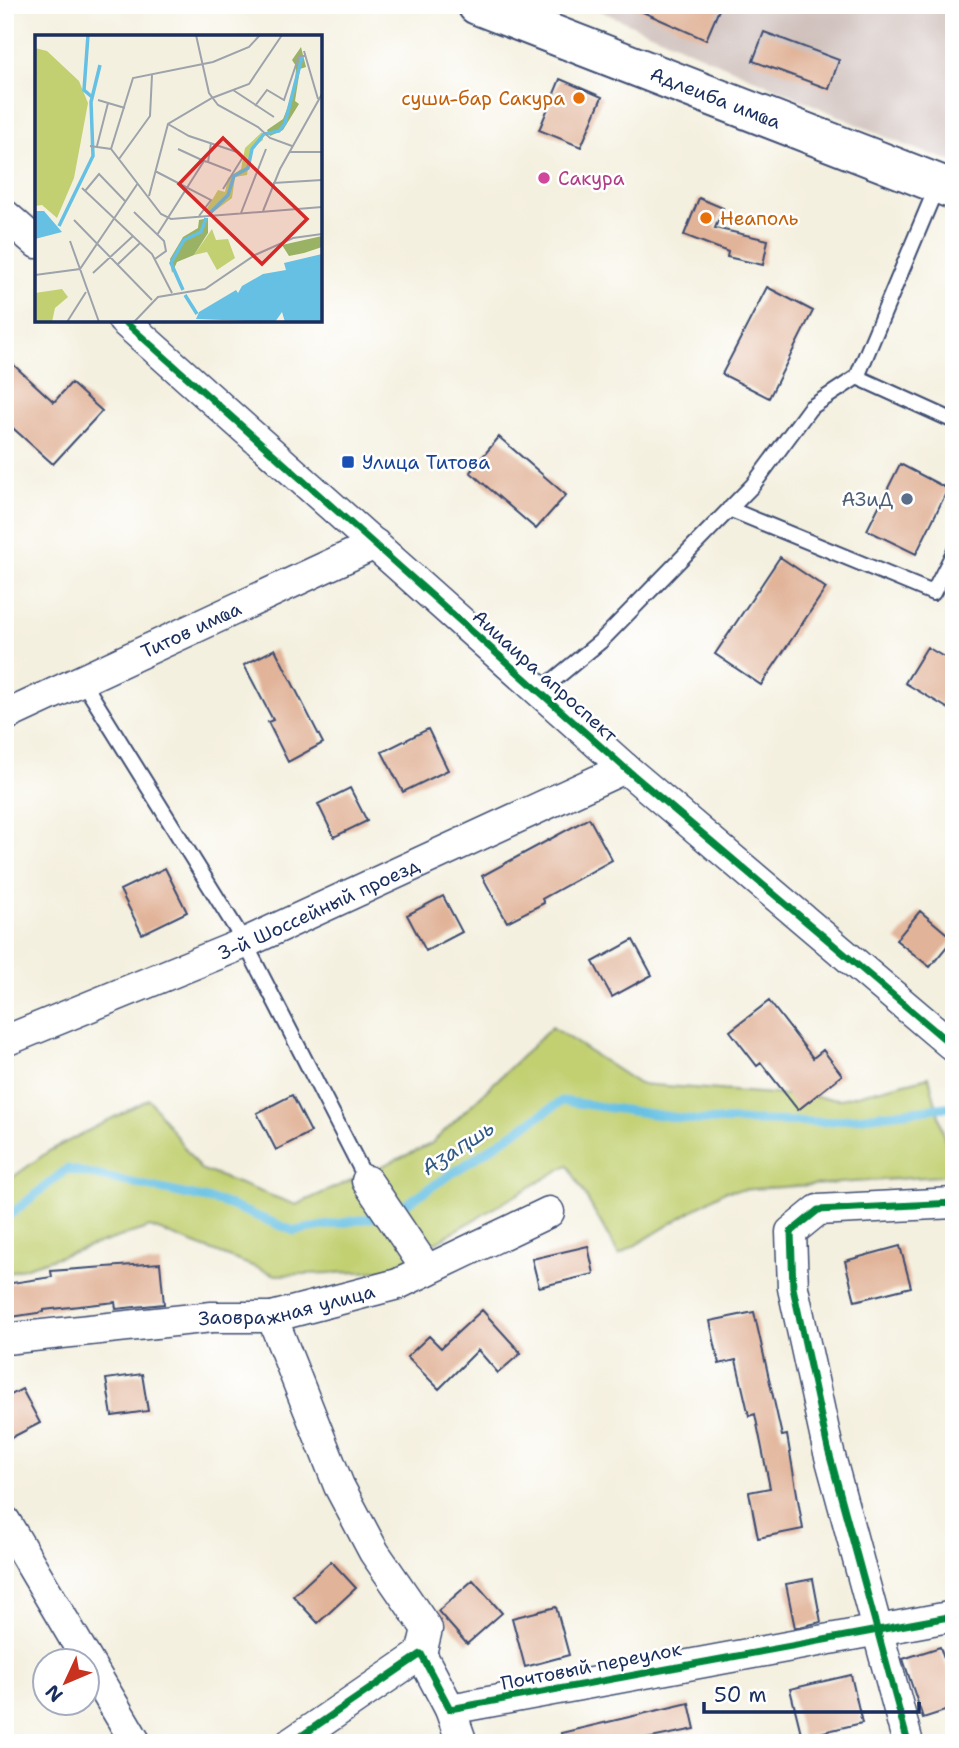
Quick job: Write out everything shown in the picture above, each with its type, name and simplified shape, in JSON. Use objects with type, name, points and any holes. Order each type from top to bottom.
[{"type":"main road","name":"Адлеиба имҩа","points":[[477,5],[945,188]]},
{"type":"street","points":[[5,215],[35,241]]},
{"type":"street","name":"Аииаира апроспект","points":[[125,322],[625,768],[954,1047]]},
{"type":"street","name":"Титов имҩа","points":[[5,716],[375,544]]},
{"type":"street","name":"3-й Шоссейный проезд","points":[[5,1041],[245,943],[625,768]]},
{"type":"street","points":[[367,1181],[427,1270]]},
{"type":"street","points":[[908,1743],[828,1449],[793,1288],[791,1232],[818,1210],[954,1203]]},
{"type":"street","name":"Заовражная улица","points":[[5,1339],[212,1317],[272,1317],[398,1284],[550,1212]]},
{"type":"street","points":[[272,1317],[339,1486],[374,1552],[427,1629],[421,1654],[450,1709],[462,1743]]},
{"type":"street","points":[[5,1521],[136,1743]]},
{"type":"street","name":"Почтовый переулок","points":[[450,1709],[954,1616]]},
{"type":"street","points":[[291,1743],[421,1654]]},
{"type":"lane","points":[[540,692],[601,641],[753,485],[810,408],[857,377],[945,188]]},
{"type":"lane","points":[[857,377],[954,421]]},
{"type":"lane","points":[[729,509],[933,593],[954,552]]},
{"type":"lane","points":[[83,682],[245,943],[367,1181]]},
{"type":"shaded area","points":[[587,5],[954,5],[954,162],[904,145]]},
{"type":"green space","points":[[552,1027],[639,1084],[841,1099],[929,1077],[954,1175],[725,1191],[619,1255],[568,1165],[386,1271],[276,1275],[150,1227],[5,1274],[5,1183],[49,1151],[149,1099],[200,1169],[296,1205],[431,1144]]},
{"type":"building","points":[[627,5],[721,5],[706,40]]},
{"type":"building","points":[[764,32],[839,60],[829,89],[753,61]]},
{"type":"building","points":[[560,79],[602,97],[581,147],[539,130]]},
{"type":"building","points":[[699,198],[723,208],[715,228],[768,240],[763,265],[727,257],[728,252],[684,235]]},
{"type":"building","points":[[767,287],[813,311],[769,398],[722,374]]},
{"type":"building","points":[[5,357],[54,402],[71,383],[102,411],[53,464],[5,421]]},
{"type":"building","points":[[499,437],[566,495],[536,529],[470,472]]},
{"type":"building","points":[[900,464],[948,489],[916,554],[867,530]]},
{"type":"building","points":[[780,557],[826,588],[761,685],[715,654]]},
{"type":"building","points":[[927,647],[954,663],[954,712],[905,683]]},
{"type":"building","points":[[275,649],[323,743],[288,762],[268,722],[273,720],[244,665]]},
{"type":"building","points":[[428,729],[448,770],[403,792],[382,752]]},
{"type":"building","points":[[350,788],[367,821],[334,837],[318,804]]},
{"type":"building","points":[[589,818],[612,860],[542,899],[544,903],[507,922],[482,876]]},
{"type":"building","points":[[165,868],[187,912],[142,934],[120,890]]},
{"type":"building","points":[[443,896],[462,932],[426,951],[407,915]]},
{"type":"building","points":[[920,911],[953,939],[930,967],[896,940]]},
{"type":"building","points":[[633,940],[652,975],[612,997],[593,962]]},
{"type":"building","points":[[769,1001],[813,1058],[823,1050],[842,1075],[798,1110],[761,1063],[757,1066],[730,1031]]},
{"type":"building","points":[[292,1095],[311,1132],[276,1150],[257,1113]]},
{"type":"building","points":[[588,1246],[594,1274],[539,1287],[532,1259]]},
{"type":"building","points":[[900,1246],[911,1287],[855,1301],[845,1261]]},
{"type":"building","points":[[160,1263],[164,1304],[116,1309],[115,1302],[44,1310],[5,1318],[5,1284],[52,1277],[51,1271]]},
{"type":"building","points":[[482,1310],[521,1353],[498,1373],[478,1350],[439,1389],[407,1357],[429,1336],[441,1348]]},
{"type":"building","points":[[754,1312],[782,1436],[787,1435],[803,1529],[758,1538],[749,1492],[770,1488],[755,1414],[749,1416],[736,1360],[719,1364],[710,1321]]},
{"type":"building","points":[[142,1374],[148,1411],[112,1416],[106,1379]]},
{"type":"building","points":[[22,1389],[40,1423],[5,1441],[5,1398]]},
{"type":"building","points":[[331,1561],[356,1588],[318,1623],[293,1596]]},
{"type":"building","points":[[813,1579],[821,1622],[795,1628],[786,1584]]},
{"type":"building","points":[[473,1580],[502,1613],[467,1644],[438,1611]]},
{"type":"building","points":[[556,1607],[569,1655],[525,1667],[512,1618]]},
{"type":"building","points":[[940,1647],[954,1689],[954,1708],[923,1718],[903,1659]]},
{"type":"building","points":[[851,1675],[862,1723],[802,1737],[790,1689]]},
{"type":"building","points":[[689,1703],[695,1729],[627,1743],[562,1743],[561,1733]]},
{"type":"waterway","name":"Аӡаԥшь","points":[[5,1219],[67,1169],[221,1202],[294,1231],[389,1215],[562,1101],[694,1120],[823,1122],[954,1106]]},
{"type":"cycle path","points":[[125,322],[625,768],[954,1047]]},
{"type":"cycle path","points":[[908,1743],[828,1449],[793,1288],[791,1232],[818,1210],[954,1203]]},
{"type":"cycle path","points":[[291,1743],[421,1654],[450,1709],[954,1616]]},
{"type":"place","name":"суши-бар Сакура","points":[[579,98]]},
{"type":"place","name":"Сакура","points":[[544,178]]},
{"type":"place","name":"Неаполь","points":[[706,218]]},
{"type":"place","name":"Улица Титова","points":[[348,462]]},
{"type":"place","name":"АЗиД","points":[[907,499]]}]
